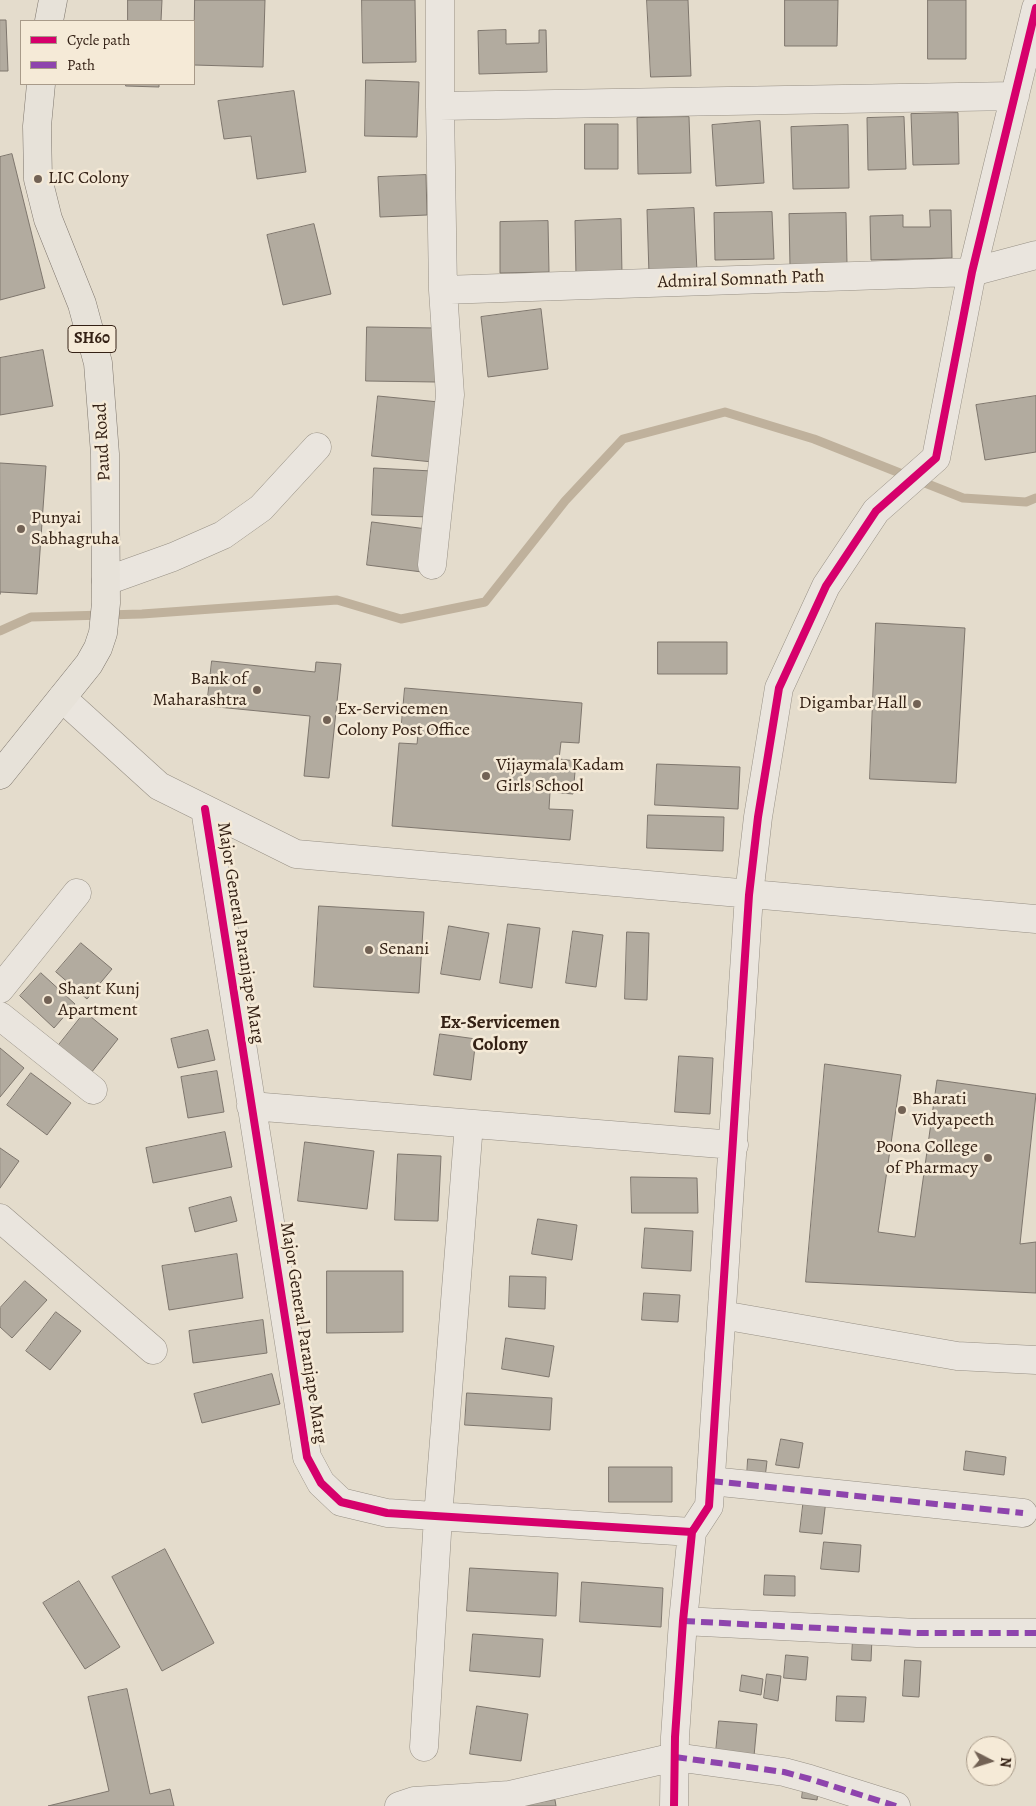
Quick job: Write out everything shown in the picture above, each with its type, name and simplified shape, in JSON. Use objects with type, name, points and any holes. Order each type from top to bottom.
[{"type":"main road","points":[[49,20],[53,0]]},
{"type":"main road","name":"Paud Road","points":[[0,775],[89,664],[98,648],[103,633],[106,592],[106,454],[98,362],[82,304],[48,219],[38,180],[37,126],[41,85]]},
{"type":"street","points":[[432,565],[450,395],[443,290],[440,0]]},
{"type":"street","points":[[674,1806],[675,1757],[692,1532],[709,1506],[711,1482],[749,894],[758,817],[779,688],[826,586],[876,511],[936,458],[972,272],[1036,8]]},
{"type":"street","points":[[440,106],[1015,96]]},
{"type":"street","name":"Admiral Somnath Path","points":[[443,290],[972,272],[1036,255]]},
{"type":"street","points":[[106,592],[174,557],[223,535],[262,508],[317,447]]},
{"type":"street","points":[[62,698],[159,786],[296,854],[1036,919]]},
{"type":"street","name":"Major General Paranjape Marg","points":[[205,809],[307,1457],[321,1483],[341,1502],[386,1514],[692,1532]]},
{"type":"street","points":[[0,989],[76,893]]},
{"type":"street","points":[[0,1016],[93,1090]]},
{"type":"street","points":[[251,1106],[734,1146]]},
{"type":"street","points":[[424,1747],[438,1517],[469,1124]]},
{"type":"street","points":[[0,1218],[153,1350]]},
{"type":"street","points":[[722,1315],[957,1356],[1036,1360]]},
{"type":"street","points":[[711,1482],[1023,1513]]},
{"type":"street","points":[[684,1621],[917,1633],[1036,1634]]},
{"type":"street","points":[[399,1806],[414,1801],[510,1795],[675,1757],[784,1772],[888,1805]]},
{"type":"building","points":[[128,0],[162,0],[161,20],[128,20]]},
{"type":"building","points":[[195,0],[265,0],[263,67],[195,65]]},
{"type":"building","points":[[362,0],[415,0],[416,62],[363,63]]},
{"type":"building","points":[[647,0],[688,0],[691,76],[651,77]]},
{"type":"building","points":[[785,0],[838,0],[837,46],[785,46]]},
{"type":"building","points":[[928,0],[966,0],[966,59],[928,59]]},
{"type":"building","points":[[0,20],[6,20],[8,71],[0,71]]},
{"type":"building","points":[[506,30],[506,44],[539,43],[539,30],[546,30],[547,72],[479,74],[478,31]]},
{"type":"building","points":[[366,80],[419,82],[417,137],[365,136]]},
{"type":"building","points":[[159,85],[159,87],[126,86]]},
{"type":"building","points":[[294,91],[306,172],[257,179],[251,136],[224,139],[218,101]]},
{"type":"building","points":[[958,113],[959,164],[913,165],[911,114]]},
{"type":"building","points":[[689,117],[691,173],[638,174],[637,118]]},
{"type":"building","points":[[904,117],[906,169],[868,170],[867,118]]},
{"type":"building","points":[[760,121],[764,183],[716,186],[712,125]]},
{"type":"building","points":[[585,124],[618,124],[618,169],[585,169]]},
{"type":"building","points":[[848,125],[849,188],[793,189],[791,127]]},
{"type":"building","points":[[12,154],[45,288],[0,300],[0,157]]},
{"type":"building","points":[[426,175],[427,215],[380,217],[378,177]]},
{"type":"building","points":[[694,208],[697,272],[649,274],[647,210]]},
{"type":"building","points":[[930,210],[951,210],[952,258],[871,260],[870,216],[903,215],[903,227],[930,227]]},
{"type":"building","points":[[772,212],[774,259],[715,260],[714,213]]},
{"type":"building","points":[[846,213],[847,264],[790,266],[789,214]]},
{"type":"building","points":[[621,219],[622,275],[576,276],[575,221]]},
{"type":"building","points":[[548,221],[549,272],[500,273],[500,222]]},
{"type":"building","points":[[314,224],[331,294],[283,305],[267,235]]},
{"type":"building","points":[[541,309],[548,369],[488,377],[481,317]]},
{"type":"building","points":[[367,327],[437,328],[436,382],[366,381]]},
{"type":"building","points":[[43,350],[53,406],[0,415],[0,358]]},
{"type":"building","points":[[378,396],[439,402],[433,462],[372,456]]},
{"type":"building","points":[[1036,396],[1036,452],[985,460],[976,405]]},
{"type":"building","name":"Punyai Sabhagruha","points":[[0,463],[46,466],[37,594],[0,592]]},
{"type":"building","points":[[374,468],[432,471],[429,517],[372,515]]},
{"type":"building","points":[[372,522],[427,529],[422,572],[367,565]]},
{"type":"building","name":"Digambar Hall","points":[[876,623],[965,628],[956,783],[870,779]]},
{"type":"building","points":[[658,642],[727,642],[727,674],[658,674]]},
{"type":"building","points":[[212,661],[315,672],[316,662],[341,664],[329,778],[304,776],[310,716],[207,706]]},
{"type":"building","name":"Vijaymala Kadam Girls School","points":[[405,688],[582,703],[579,743],[561,742],[559,759],[576,761],[573,794],[550,792],[549,809],[573,810],[570,840],[392,826],[399,743],[417,744],[418,735],[401,733]]},
{"type":"building","points":[[657,764],[740,767],[738,809],[655,805]]},
{"type":"building","points":[[648,815],[724,817],[723,851],[647,848]]},
{"type":"building","name":"Senani","points":[[319,906],[424,912],[419,993],[314,987]]},
{"type":"building","points":[[508,924],[540,928],[532,988],[500,983]]},
{"type":"building","points":[[449,926],[489,933],[480,980],[441,974]]},
{"type":"building","points":[[573,931],[603,935],[596,987],[566,983]]},
{"type":"building","points":[[627,932],[649,933],[647,1000],[625,999]]},
{"type":"building","points":[[81,943],[112,969],[87,999],[56,972]]},
{"type":"building","name":"Shant Kunj Apartment","points":[[41,973],[75,1004],[54,1028],[20,996]]},
{"type":"building","points":[[85,1012],[118,1039],[91,1073],[58,1046]]},
{"type":"building","points":[[208,1030],[215,1060],[178,1068],[171,1039]]},
{"type":"building","points":[[440,1034],[476,1039],[471,1080],[434,1075]]},
{"type":"building","points":[[0,1048],[24,1068],[0,1097]]},
{"type":"building","points":[[679,1056],[713,1058],[710,1114],[675,1112]]},
{"type":"building","points":[[825,1064],[901,1075],[878,1232],[915,1237],[937,1080],[1036,1094],[1020,1244],[1036,1242],[1036,1293],[806,1282]]},
{"type":"building","points":[[217,1071],[224,1112],[188,1118],[181,1077]]},
{"type":"building","points":[[31,1073],[71,1103],[47,1135],[7,1105]]},
{"type":"building","points":[[225,1132],[232,1167],[153,1183],[146,1148]]},
{"type":"building","points":[[305,1142],[374,1151],[367,1209],[298,1201]]},
{"type":"building","points":[[0,1148],[19,1161],[0,1188]]},
{"type":"building","points":[[398,1154],[441,1156],[438,1221],[395,1220]]},
{"type":"building","points":[[631,1177],[697,1178],[698,1213],[632,1213]]},
{"type":"building","points":[[231,1197],[237,1221],[195,1232],[189,1208]]},
{"type":"building","points":[[538,1219],[577,1225],[572,1260],[532,1254]]},
{"type":"building","points":[[645,1228],[693,1231],[691,1271],[642,1268]]},
{"type":"building","points":[[237,1254],[243,1298],[169,1310],[162,1266]]},
{"type":"building","points":[[327,1271],[403,1271],[403,1332],[327,1333]]},
{"type":"building","points":[[510,1276],[546,1277],[545,1309],[509,1307]]},
{"type":"building","points":[[25,1281],[47,1300],[12,1338],[0,1327],[0,1308]]},
{"type":"building","points":[[644,1293],[680,1295],[678,1322],[642,1320]]},
{"type":"building","points":[[56,1312],[81,1331],[50,1370],[26,1351]]},
{"type":"building","points":[[263,1320],[267,1353],[193,1363],[189,1331]]},
{"type":"building","points":[[506,1338],[554,1346],[549,1377],[502,1369]]},
{"type":"building","points":[[272,1374],[280,1404],[202,1423],[194,1394]]},
{"type":"building","points":[[467,1393],[552,1398],[550,1430],[465,1425]]},
{"type":"building","points":[[781,1439],[803,1443],[799,1468],[776,1465]]},
{"type":"building","points":[[966,1451],[1006,1457],[1004,1475],[964,1470]]},
{"type":"building","points":[[748,1459],[767,1461],[765,1478],[747,1476]]},
{"type":"building","points":[[609,1467],[672,1467],[672,1502],[609,1502]]},
{"type":"building","points":[[804,1497],[826,1500],[822,1534],[800,1532]]},
{"type":"building","points":[[824,1542],[861,1545],[859,1572],[821,1569]]},
{"type":"building","points":[[165,1549],[214,1643],[162,1671],[112,1577]]},
{"type":"building","points":[[470,1568],[558,1573],[556,1616],[467,1611]]},
{"type":"building","points":[[765,1575],[795,1576],[795,1596],[764,1595]]},
{"type":"building","points":[[79,1581],[120,1647],[85,1669],[43,1603]]},
{"type":"building","points":[[582,1582],[663,1588],[661,1627],[580,1622]]},
{"type":"building","points":[[473,1634],[543,1639],[540,1677],[470,1671]]},
{"type":"building","points":[[853,1637],[872,1638],[871,1661],[852,1660]]},
{"type":"building","points":[[786,1655],[808,1657],[806,1680],[784,1678]]},
{"type":"building","points":[[905,1660],[921,1661],[919,1697],[903,1696]]},
{"type":"building","points":[[767,1674],[781,1676],[778,1701],[764,1698]]},
{"type":"building","points":[[742,1675],[763,1679],[761,1695],[740,1691]]},
{"type":"building","points":[[127,1689],[150,1794],[170,1789],[174,1806],[48,1806],[109,1791],[88,1697]]},
{"type":"building","points":[[837,1696],[866,1697],[864,1722],[836,1721]]},
{"type":"building","points":[[477,1706],[528,1714],[521,1761],[470,1754]]},
{"type":"building","points":[[719,1721],[757,1724],[754,1756],[716,1752]]},
{"type":"building","points":[[804,1781],[819,1783],[817,1800],[802,1798]]},
{"type":"building","points":[[555,1800],[556,1806],[517,1806]]},
{"type":"waterway","points":[[0,631],[31,617],[142,614],[337,600],[401,619],[485,602],[565,501],[623,439],[725,412],[814,439],[963,498],[1026,502],[1036,498]]},
{"type":"marked path","points":[[711,1481],[1023,1513]]},
{"type":"marked path","points":[[683,1621],[917,1633],[1036,1633]]},
{"type":"marked path","points":[[675,1757],[784,1772],[896,1806]]},
{"type":"cycle path","points":[[674,1806],[675,1737],[683,1621],[692,1532],[709,1506],[749,895],[758,817],[779,688],[826,586],[876,511],[936,458],[972,272],[1036,8]]},
{"type":"cycle path","points":[[205,809],[307,1457],[321,1483],[341,1502],[387,1513],[692,1532]]},
{"type":"place","name":"LIC Colony","points":[[38,179]]},
{"type":"place","name":"Punyai Sabhagruha","points":[[21,529]]},
{"type":"place","name":"Bank of Maharashtra","points":[[257,690]]},
{"type":"place","name":"Digambar Hall","points":[[917,704]]},
{"type":"place","name":"Ex-Servicemen Colony Post Office","points":[[327,720]]},
{"type":"place","name":"Vijaymala Kadam Girls School","points":[[486,776]]},
{"type":"place","name":"Senani","points":[[369,950]]},
{"type":"place","name":"Shant Kunj Apartment","points":[[48,1000]]},
{"type":"place","name":"Bharati Vidyapeeth","points":[[902,1110]]},
{"type":"place","name":"Poona College of Pharmacy","points":[[988,1158]]},
{"type":"district","name":"Ex-Servicemen Colony","points":[[500,1034]]}]
